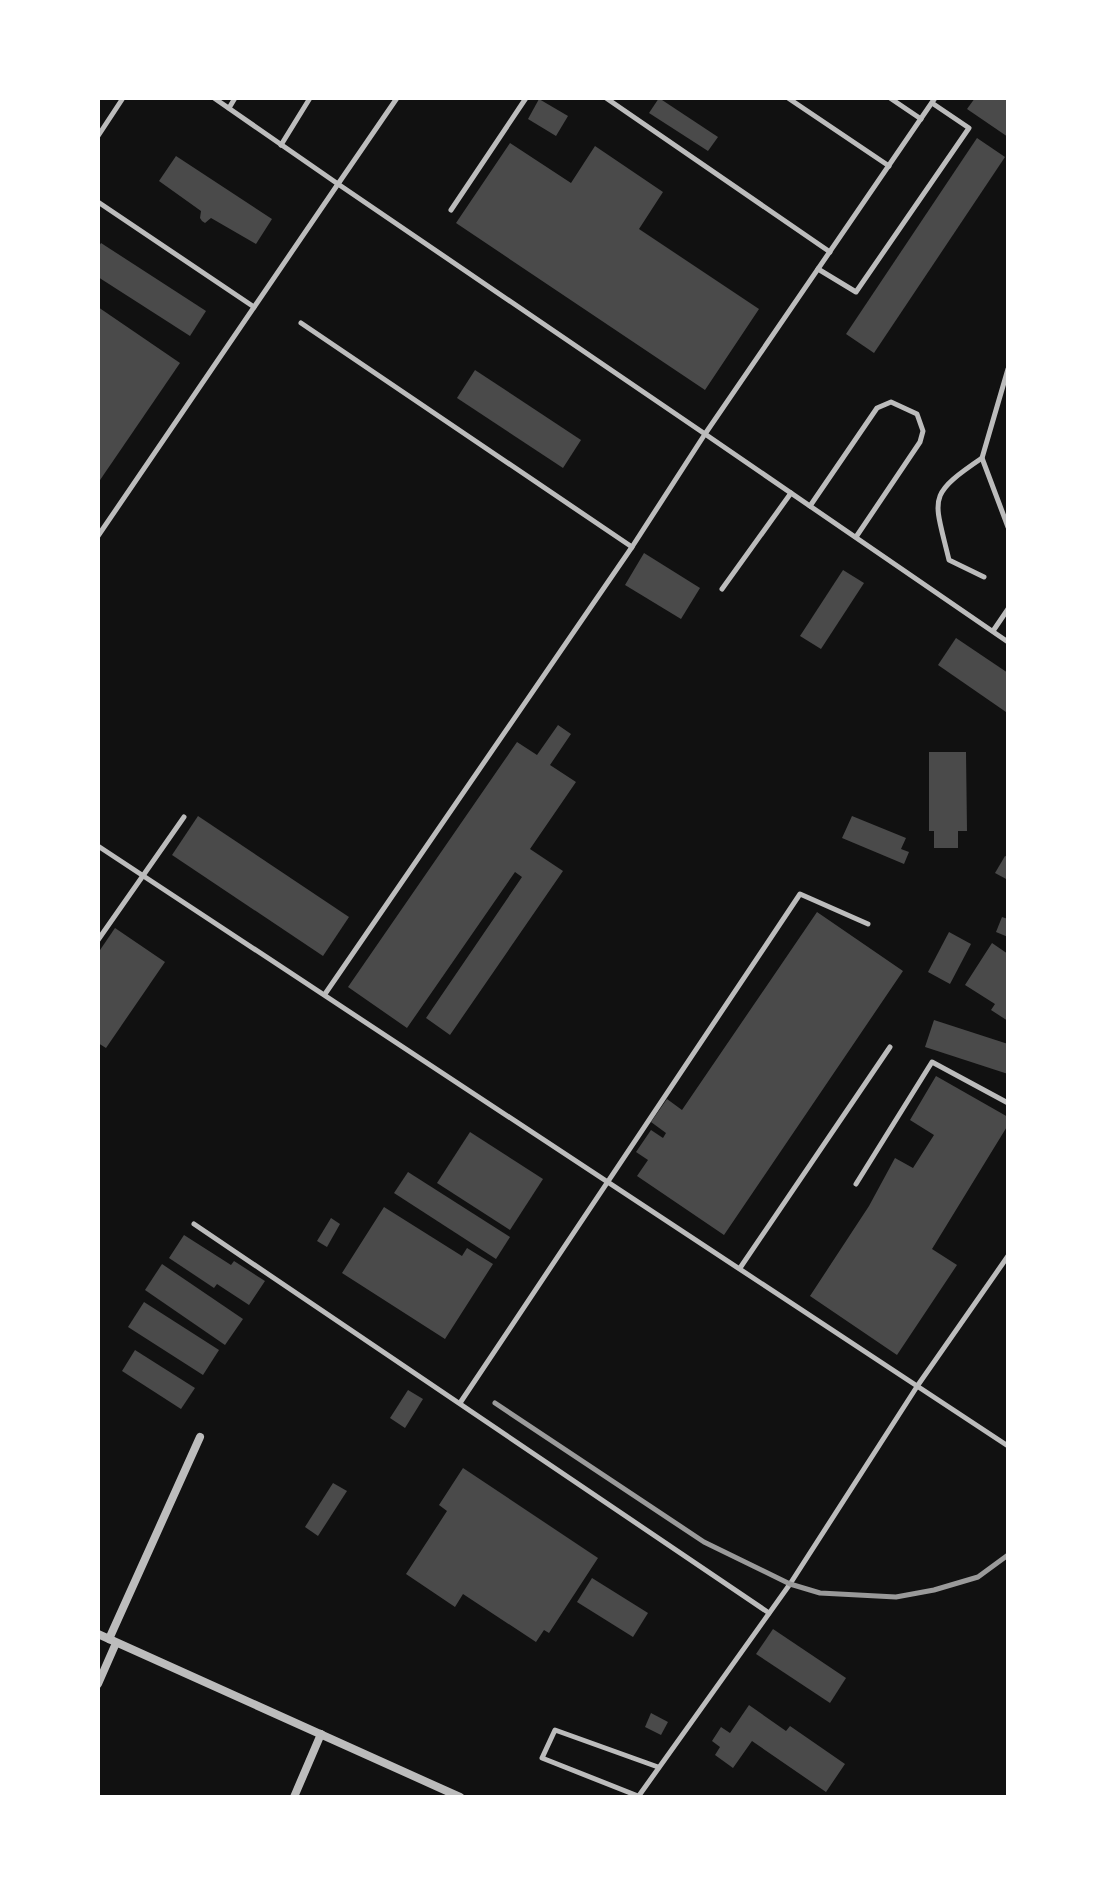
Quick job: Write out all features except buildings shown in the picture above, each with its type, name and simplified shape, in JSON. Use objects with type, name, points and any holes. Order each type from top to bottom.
[{"type":"street","points":[[98,1684],[113,1641],[200,1437]]},
{"type":"street","points":[[98,1634],[460,1797]]},
{"type":"street","points":[[294,1797],[321,1734]]},
{"type":"lane","points":[[98,136],[123,98]]},
{"type":"lane","points":[[214,98],[1008,642]]},
{"type":"lane","points":[[229,108],[235,98]]},
{"type":"lane","points":[[281,145],[310,98]]},
{"type":"lane","points":[[98,536],[397,98]]},
{"type":"lane","points":[[451,210],[526,98]]},
{"type":"lane","points":[[606,98],[830,252]]},
{"type":"lane","points":[[788,98],[889,166]]},
{"type":"lane","points":[[890,98],[921,119]]},
{"type":"lane","points":[[325,994],[632,547],[705,434],[818,269],[889,166],[934,100],[969,128],[856,292],[818,269]]},
{"type":"lane","points":[[98,202],[254,307]]},
{"type":"lane","points":[[301,323],[632,547]]},
{"type":"lane","points":[[1008,369],[982,458],[1008,527]]},
{"type":"lane","points":[[810,506],[877,408],[891,402],[917,414],[923,431],[920,442],[856,537]]},
{"type":"lane","points":[[982,458],[953,478],[941,491],[937,511],[949,560],[984,577]]},
{"type":"lane","points":[[722,589],[791,493]]},
{"type":"lane","points":[[993,631],[1008,609]]},
{"type":"lane","points":[[98,940],[184,817]]},
{"type":"lane","points":[[98,846],[1008,1446]]},
{"type":"lane","points":[[460,1403],[800,894],[868,924]]},
{"type":"lane","points":[[740,1268],[890,1047]]},
{"type":"lane","points":[[856,1184],[932,1062],[1008,1103]]},
{"type":"lane","points":[[194,1224],[769,1613]]},
{"type":"lane","points":[[658,1767],[555,1730],[542,1758],[638,1797],[769,1613],[918,1385],[1008,1256]]},
{"type":"railway","points":[[495,1403],[704,1542],[790,1584],[820,1593],[896,1597],[934,1590],[978,1577],[1008,1555]]}]
